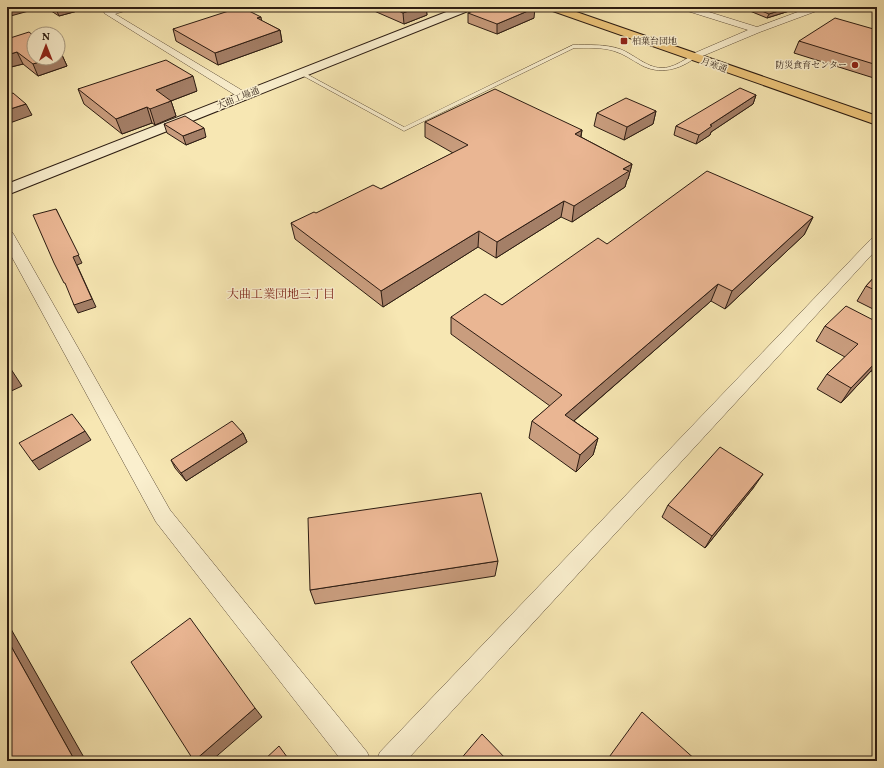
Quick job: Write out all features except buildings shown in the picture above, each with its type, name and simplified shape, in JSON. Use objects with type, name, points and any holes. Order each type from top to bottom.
[{"type":"highway","name":"月寒通","points":[[551,7],[877,112]]},
{"type":"highway","name":"月寒通","points":[[574,7],[698,55],[877,121]]},
{"type":"street","points":[[128,7],[108,13],[244,96]]},
{"type":"street","name":"大曲工場通","points":[[7,190],[468,7]]},
{"type":"street","points":[[684,7],[757,30]]},
{"type":"street","points":[[702,12],[717,7]]},
{"type":"street","points":[[698,55],[757,30],[819,7]]},
{"type":"street","points":[[7,235],[163,516],[358,761]]},
{"type":"street","points":[[389,761],[877,241]]},
{"type":"lane","points":[[301,73],[404,129],[573,47],[595,46],[618,50],[633,56],[643,65],[655,69],[668,69],[698,55]]},
{"type":"place","name":"柏葉台団地","points":[[624,41]]},
{"type":"place","name":"防災食育センター","points":[[855,65]]},
{"type":"district","name":"大曲工業団地三丁目","points":[[281,294]]}]
